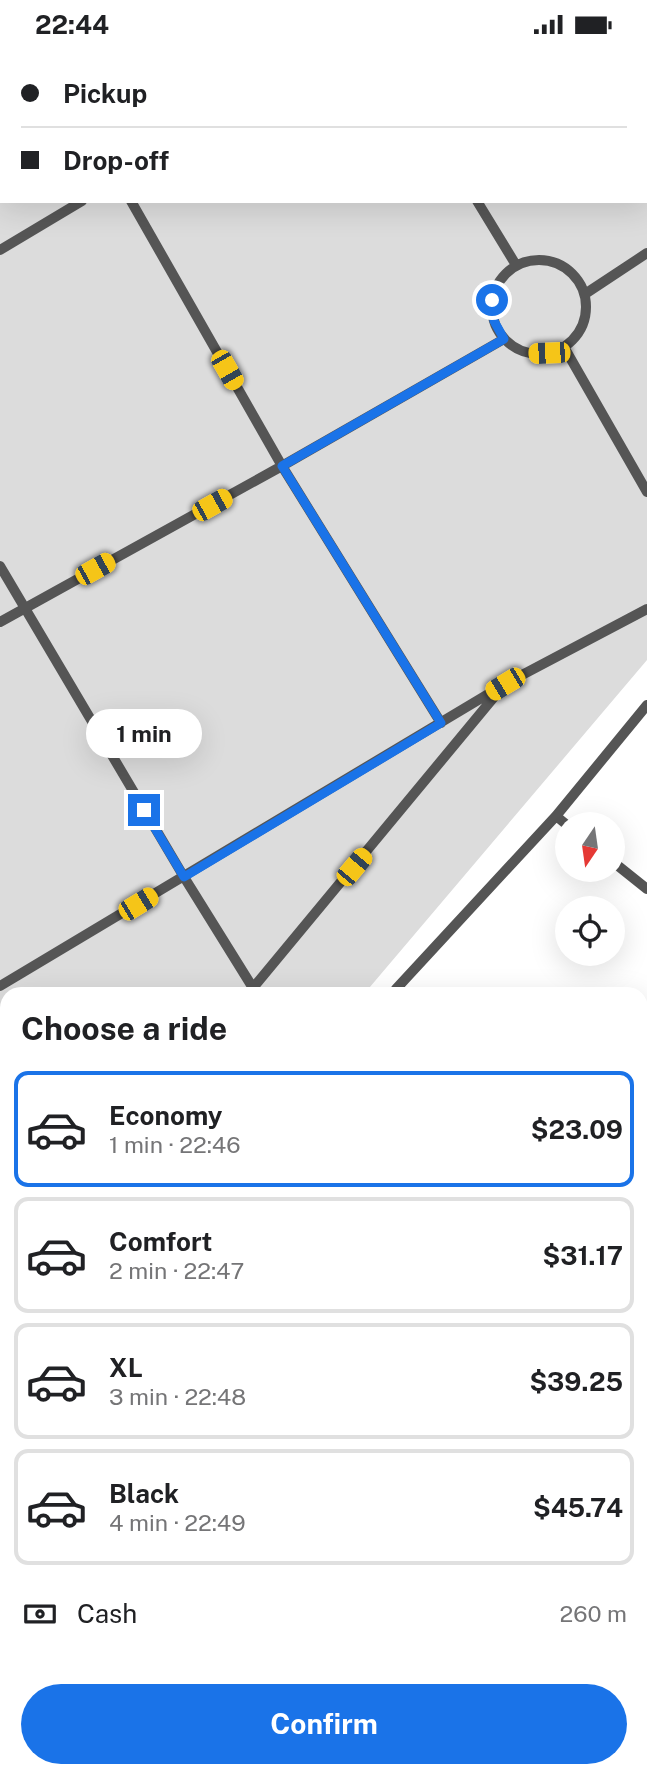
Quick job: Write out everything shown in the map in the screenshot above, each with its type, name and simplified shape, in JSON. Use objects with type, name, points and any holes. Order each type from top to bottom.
[{"type":"lane","points":[[0,250],[79,203]]},
{"type":"lane","points":[[132,203],[282,466],[441,723]]},
{"type":"lane","points":[[478,203],[516,265]]},
{"type":"lane","points":[[585,294],[647,253]]},
{"type":"lane","points":[[536,260],[557,263],[575,275],[585,294],[587,309],[575,338],[564,347],[549,353],[533,354],[517,349],[504,339],[494,321],[492,300],[500,279],[516,265],[536,260]]},
{"type":"lane","points":[[0,622],[504,339]]},
{"type":"lane","points":[[564,347],[647,492]]},
{"type":"lane","points":[[0,566],[248,987]]},
{"type":"lane","points":[[0,986],[505,684],[647,609]]},
{"type":"lane","points":[[253,987],[505,684]]},
{"type":"lane","points":[[559,812],[647,705]]},
{"type":"lane","points":[[398,987],[555,817]]},
{"type":"lane","points":[[625,871],[647,889]]},
{"type":"shaded area","points":[[0,203],[647,203],[647,660],[370,987],[0,987]]},
{"type":"route","points":[[144,810],[184,877],[441,723],[282,466],[504,339],[494,321],[492,300]]}]
